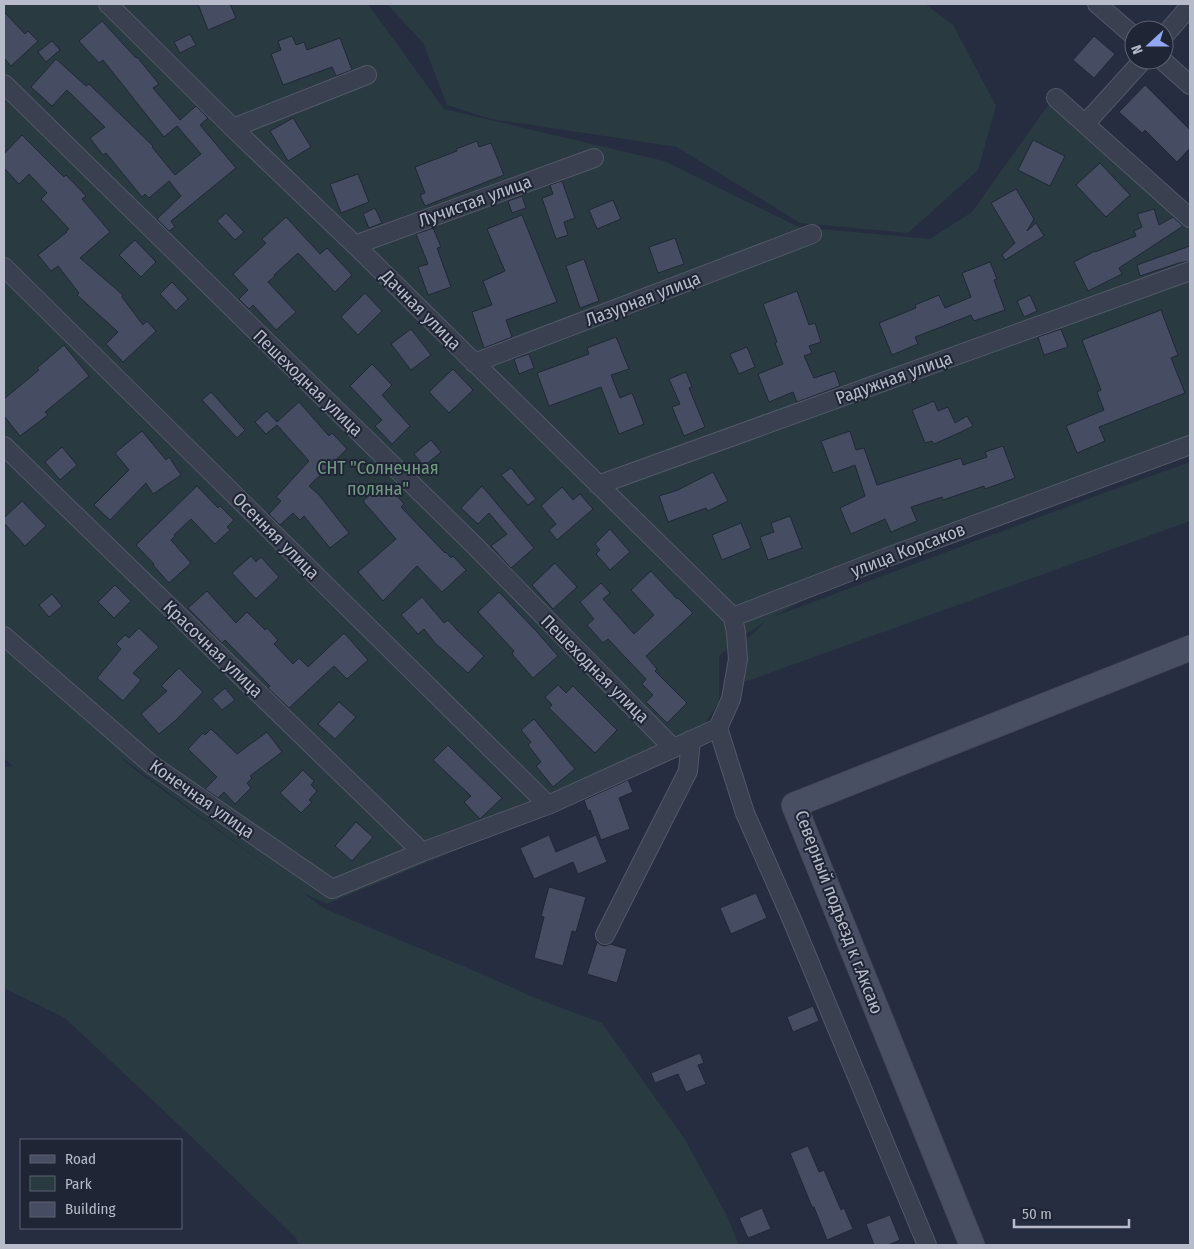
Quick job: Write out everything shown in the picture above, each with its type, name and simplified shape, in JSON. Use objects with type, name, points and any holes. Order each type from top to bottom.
[{"type":"street","name":"Дачная улица","points":[[112,4],[233,128],[355,245],[733,617]]},
{"type":"street","points":[[1097,4],[1124,27]]},
{"type":"street","points":[[1174,24],[1190,6]]},
{"type":"street","points":[[1085,124],[1134,70]]},
{"type":"street","points":[[1173,70],[1190,85]]},
{"type":"street","points":[[233,128],[367,75]]},
{"type":"street","name":"Пешеходная улица","points":[[4,84],[474,545],[673,748]]},
{"type":"street","points":[[1056,98],[1190,218]]},
{"type":"street","name":"Лучистая улица","points":[[355,245],[594,158]]},
{"type":"street","name":"Лазурная улица","points":[[474,363],[812,234]]},
{"type":"street","name":"Осенняя улица","points":[[4,267],[548,804]]},
{"type":"street","name":"Радужная улица","points":[[598,485],[1190,271]]},
{"type":"street","name":"улица Корсаков","points":[[733,617],[884,558],[1190,445]]},
{"type":"street","name":"Красочная улица","points":[[4,446],[422,852]]},
{"type":"street","points":[[733,617],[738,659],[731,698],[718,728],[745,813],[792,920],[927,1245]]},
{"type":"street","name":"Конечная улица","points":[[4,636],[152,765],[332,889],[422,852]]},
{"type":"street","name":"Северный подъезд к г.Аксаю","points":[[972,1245],[794,806],[1190,648]]},
{"type":"street","points":[[422,852],[548,804],[718,728]]},
{"type":"street","points":[[605,935],[688,771],[691,740]]},
{"type":"green space","name":"СНТ \"Солнечная поляна\"","points":[[4,4],[368,4],[444,109],[664,161],[799,227],[930,239],[972,212],[1059,90],[1190,207],[1190,454],[803,600],[773,617],[1190,462],[1190,521],[742,683],[745,641],[765,622],[740,638],[719,656],[719,701],[690,748],[532,819],[327,904],[303,893],[325,909],[533,997],[602,1023],[684,1138],[726,1214],[739,1245],[299,1245],[296,1238],[65,1018],[4,988],[4,767],[13,766],[4,758]],"holes":[[[122,758],[275,872],[134,769]]]},
{"type":"green space","points":[[387,4],[925,4],[953,25],[996,106],[978,170],[908,233],[800,223],[677,147],[491,119],[447,105],[423,43]]},
{"type":"building","points":[[198,4],[230,4],[236,18],[208,30]]},
{"type":"building","points":[[4,12],[25,34],[28,31],[38,41],[11,66],[4,58]]},
{"type":"building","points":[[102,21],[137,57],[159,84],[153,88],[180,120],[196,106],[208,118],[200,125],[236,168],[171,221],[175,227],[169,231],[157,219],[181,196],[169,181],[149,198],[145,194],[142,197],[106,153],[103,155],[90,138],[105,127],[67,90],[52,106],[31,87],[56,59],[86,86],[89,84],[153,146],[175,175],[201,154],[177,126],[164,137],[103,60],[99,63],[79,41]]},
{"type":"building","points":[[190,34],[196,45],[180,53],[174,42]]},
{"type":"building","points":[[292,36],[296,45],[304,42],[307,50],[340,38],[352,70],[336,76],[332,67],[283,85],[271,54],[281,50],[278,41]]},
{"type":"building","points":[[1094,36],[1115,54],[1094,78],[1073,60]]},
{"type":"building","points":[[52,41],[60,50],[46,62],[38,52]]},
{"type":"building","points":[[1145,85],[1190,130],[1190,148],[1177,162],[1145,130],[1142,133],[1119,112]]},
{"type":"building","points":[[293,118],[311,147],[288,161],[270,131]]},
{"type":"building","points":[[22,135],[86,196],[82,199],[110,232],[80,258],[123,295],[122,297],[143,325],[147,321],[156,331],[123,362],[106,344],[118,332],[77,295],[79,293],[58,266],[51,271],[38,255],[69,229],[41,199],[47,193],[29,174],[19,184],[4,168],[4,154]]},
{"type":"building","points":[[1033,140],[1065,156],[1050,186],[1018,170]]},
{"type":"building","points":[[477,141],[479,147],[491,143],[504,175],[425,206],[420,195],[425,193],[415,167]]},
{"type":"building","points":[[1100,163],[1130,195],[1106,217],[1076,185]]},
{"type":"building","points":[[358,174],[369,202],[341,213],[330,184]]},
{"type":"building","points":[[562,181],[575,218],[564,222],[568,235],[556,239],[542,198],[553,194],[550,185]]},
{"type":"building","points":[[1016,189],[1034,219],[1027,231],[1036,223],[1044,236],[1005,260],[1002,255],[1015,243],[991,203]]},
{"type":"building","points":[[522,196],[526,208],[512,213],[508,201]]},
{"type":"building","points":[[613,200],[621,219],[597,229],[589,210]]},
{"type":"building","points":[[375,208],[382,223],[369,228],[363,214]]},
{"type":"building","points":[[1154,209],[1159,225],[1173,217],[1183,226],[1119,268],[1122,274],[1088,291],[1074,262],[1095,251],[1136,236],[1134,231],[1142,227],[1137,214]]},
{"type":"building","points":[[226,213],[244,232],[235,240],[217,221]]},
{"type":"building","points":[[522,215],[557,302],[506,320],[512,337],[484,348],[472,312],[492,305],[483,281],[505,271],[487,229]]},
{"type":"building","points":[[286,217],[320,254],[327,248],[352,275],[335,292],[298,253],[268,282],[296,312],[276,330],[253,305],[249,309],[239,299],[248,290],[233,274],[266,243],[262,239]]},
{"type":"building","points":[[433,228],[441,247],[437,248],[451,287],[428,295],[418,267],[428,264],[416,234]]},
{"type":"building","points":[[675,238],[684,264],[658,273],[649,247]]},
{"type":"building","points":[[135,240],[156,262],[141,277],[119,255]]},
{"type":"building","points":[[1190,246],[1190,261],[1140,276],[1137,265]]},
{"type":"building","points":[[584,259],[599,301],[580,308],[566,266]]},
{"type":"building","points":[[990,262],[997,279],[994,280],[1005,310],[974,321],[971,315],[915,337],[918,344],[892,355],[879,323],[916,308],[915,305],[939,295],[945,308],[971,297],[962,273]]},
{"type":"building","points":[[172,282],[188,299],[176,311],[160,294]]},
{"type":"building","points":[[797,291],[809,325],[815,323],[821,342],[809,346],[812,353],[804,356],[814,378],[835,371],[840,386],[797,402],[793,392],[769,402],[758,374],[783,364],[763,304]]},
{"type":"building","points":[[365,293],[382,311],[358,335],[341,317]]},
{"type":"building","points":[[1030,295],[1037,311],[1024,317],[1017,301]]},
{"type":"building","points":[[1161,310],[1178,355],[1171,358],[1185,393],[1099,427],[1105,441],[1077,453],[1066,426],[1104,410],[1097,392],[1101,390],[1082,340]]},
{"type":"building","points":[[411,329],[431,355],[411,370],[391,344]]},
{"type":"building","points":[[1061,329],[1068,347],[1044,355],[1038,337]]},
{"type":"building","points":[[616,337],[629,369],[611,375],[620,398],[632,393],[644,424],[619,434],[601,387],[549,406],[537,373],[589,354],[587,348]]},
{"type":"building","points":[[64,345],[89,376],[45,412],[48,415],[20,436],[4,416],[4,399],[39,370],[37,368]]},
{"type":"building","points":[[747,347],[755,367],[739,374],[730,354]]},
{"type":"building","points":[[529,354],[534,368],[519,374],[514,359]]},
{"type":"building","points":[[372,364],[392,385],[382,395],[410,426],[392,444],[375,426],[382,420],[350,386]]},
{"type":"building","points":[[453,369],[473,390],[449,413],[429,392]]},
{"type":"building","points":[[686,372],[692,387],[689,388],[705,427],[684,436],[672,407],[680,404],[669,379]]},
{"type":"building","points":[[211,392],[245,430],[237,438],[202,400]]},
{"type":"building","points":[[934,401],[938,411],[948,407],[955,423],[967,416],[973,426],[934,444],[932,441],[925,443],[912,410]]},
{"type":"building","points":[[299,402],[329,436],[332,433],[347,449],[309,486],[319,495],[349,533],[330,548],[304,516],[300,520],[293,513],[280,525],[269,514],[281,501],[276,497],[309,461],[277,425],[266,434],[255,422],[267,411],[277,422]]},
{"type":"building","points":[[142,431],[166,460],[169,457],[181,475],[153,494],[146,483],[110,520],[94,505],[129,470],[115,453]]},
{"type":"building","points":[[850,431],[856,450],[864,448],[877,485],[961,458],[963,465],[987,457],[985,452],[1003,446],[1015,478],[985,489],[984,486],[943,500],[942,497],[911,507],[917,521],[891,532],[885,519],[851,534],[840,508],[865,496],[855,465],[833,473],[821,441]]},
{"type":"building","points":[[431,440],[441,452],[424,466],[414,454]]},
{"type":"building","points":[[62,447],[77,465],[60,480],[45,462]]},
{"type":"building","points":[[511,468],[536,499],[528,505],[501,475]]},
{"type":"building","points":[[713,472],[728,501],[708,511],[706,508],[668,522],[659,496],[678,490]]},
{"type":"building","points":[[385,482],[404,504],[401,507],[445,553],[451,558],[453,556],[466,570],[442,592],[417,566],[383,601],[358,572],[396,539],[363,501]]},
{"type":"building","points":[[197,486],[218,508],[220,506],[234,520],[227,527],[230,530],[215,544],[191,519],[174,535],[171,540],[191,563],[169,583],[136,545]]},
{"type":"building","points":[[482,486],[534,548],[511,568],[491,546],[507,534],[489,513],[478,524],[461,508]]},
{"type":"building","points":[[562,487],[573,500],[580,494],[593,509],[557,540],[549,530],[556,524],[541,506]]},
{"type":"building","points":[[22,501],[46,526],[25,546],[4,523],[4,518]]},
{"type":"building","points":[[790,516],[802,548],[768,560],[760,537],[774,532],[771,523]]},
{"type":"building","points":[[741,523],[751,548],[722,560],[712,535]]},
{"type":"building","points":[[610,529],[630,552],[610,570],[596,554],[600,550],[595,544]]},
{"type":"building","points":[[251,556],[256,562],[261,557],[279,577],[256,599],[232,573]]},
{"type":"building","points":[[555,563],[577,587],[553,609],[532,585]]},
{"type":"building","points":[[651,571],[693,613],[646,656],[657,669],[655,671],[687,703],[667,723],[646,702],[653,695],[642,684],[646,679],[608,639],[603,643],[587,625],[594,619],[580,602],[601,583],[610,593],[603,599],[634,634],[654,615],[631,590]]},
{"type":"building","points":[[115,585],[131,601],[114,618],[98,602]]},
{"type":"building","points":[[207,591],[236,623],[247,612],[265,630],[267,628],[278,640],[274,644],[293,664],[299,658],[308,667],[344,633],[368,660],[347,679],[334,666],[289,708],[268,688],[270,686],[225,640],[222,643],[188,608]]},
{"type":"building","points":[[499,592],[558,656],[533,678],[512,654],[514,651],[478,612]]},
{"type":"building","points":[[52,594],[62,606],[49,617],[39,605]]},
{"type":"building","points":[[422,597],[444,623],[448,620],[484,656],[468,673],[435,643],[424,629],[418,634],[401,615]]},
{"type":"building","points":[[139,628],[159,647],[133,673],[141,680],[123,701],[97,678],[121,649],[116,644],[125,635],[129,638]]},
{"type":"building","points":[[179,668],[203,692],[176,720],[159,734],[141,714],[167,691],[161,686]]},
{"type":"building","points":[[558,685],[566,693],[573,686],[617,730],[595,753],[549,708],[552,705],[545,697]]},
{"type":"building","points":[[225,688],[235,700],[222,710],[212,699]]},
{"type":"building","points":[[339,702],[356,717],[335,739],[318,724]]},
{"type":"building","points":[[534,719],[575,769],[553,787],[536,766],[541,762],[528,745],[531,742],[521,730]]},
{"type":"building","points":[[211,729],[237,754],[267,732],[282,752],[250,776],[252,778],[247,783],[251,788],[235,804],[224,792],[218,798],[205,789],[217,777],[188,749],[203,733],[205,735]]},
{"type":"building","points":[[448,745],[502,798],[480,819],[464,802],[471,796],[433,760]]},
{"type":"building","points":[[303,770],[314,781],[311,785],[317,791],[309,800],[312,802],[301,813],[280,793]]},
{"type":"building","points":[[628,780],[633,792],[619,798],[630,829],[601,840],[590,810],[588,811],[584,800]]},
{"type":"building","points":[[356,822],[373,837],[352,861],[335,846]]},
{"type":"building","points":[[549,835],[556,852],[596,835],[607,862],[578,874],[573,862],[534,879],[520,848]]},
{"type":"building","points":[[549,887],[586,897],[576,932],[572,931],[563,966],[534,958],[544,917],[541,916]]},
{"type":"building","points":[[756,893],[767,918],[731,934],[720,908]]},
{"type":"building","points":[[597,942],[605,946],[610,944],[627,949],[617,983],[587,974]]},
{"type":"building","points":[[813,1006],[819,1021],[793,1032],[787,1017]]},
{"type":"building","points":[[700,1053],[704,1063],[698,1065],[706,1084],[686,1092],[678,1074],[655,1083],[651,1073]]},
{"type":"building","points":[[808,1146],[819,1172],[824,1170],[841,1210],[844,1208],[853,1229],[827,1240],[790,1153]]},
{"type":"building","points":[[762,1208],[771,1229],[748,1238],[739,1218]]},
{"type":"building","points":[[890,1215],[900,1240],[888,1245],[874,1245],[866,1224]]}]
